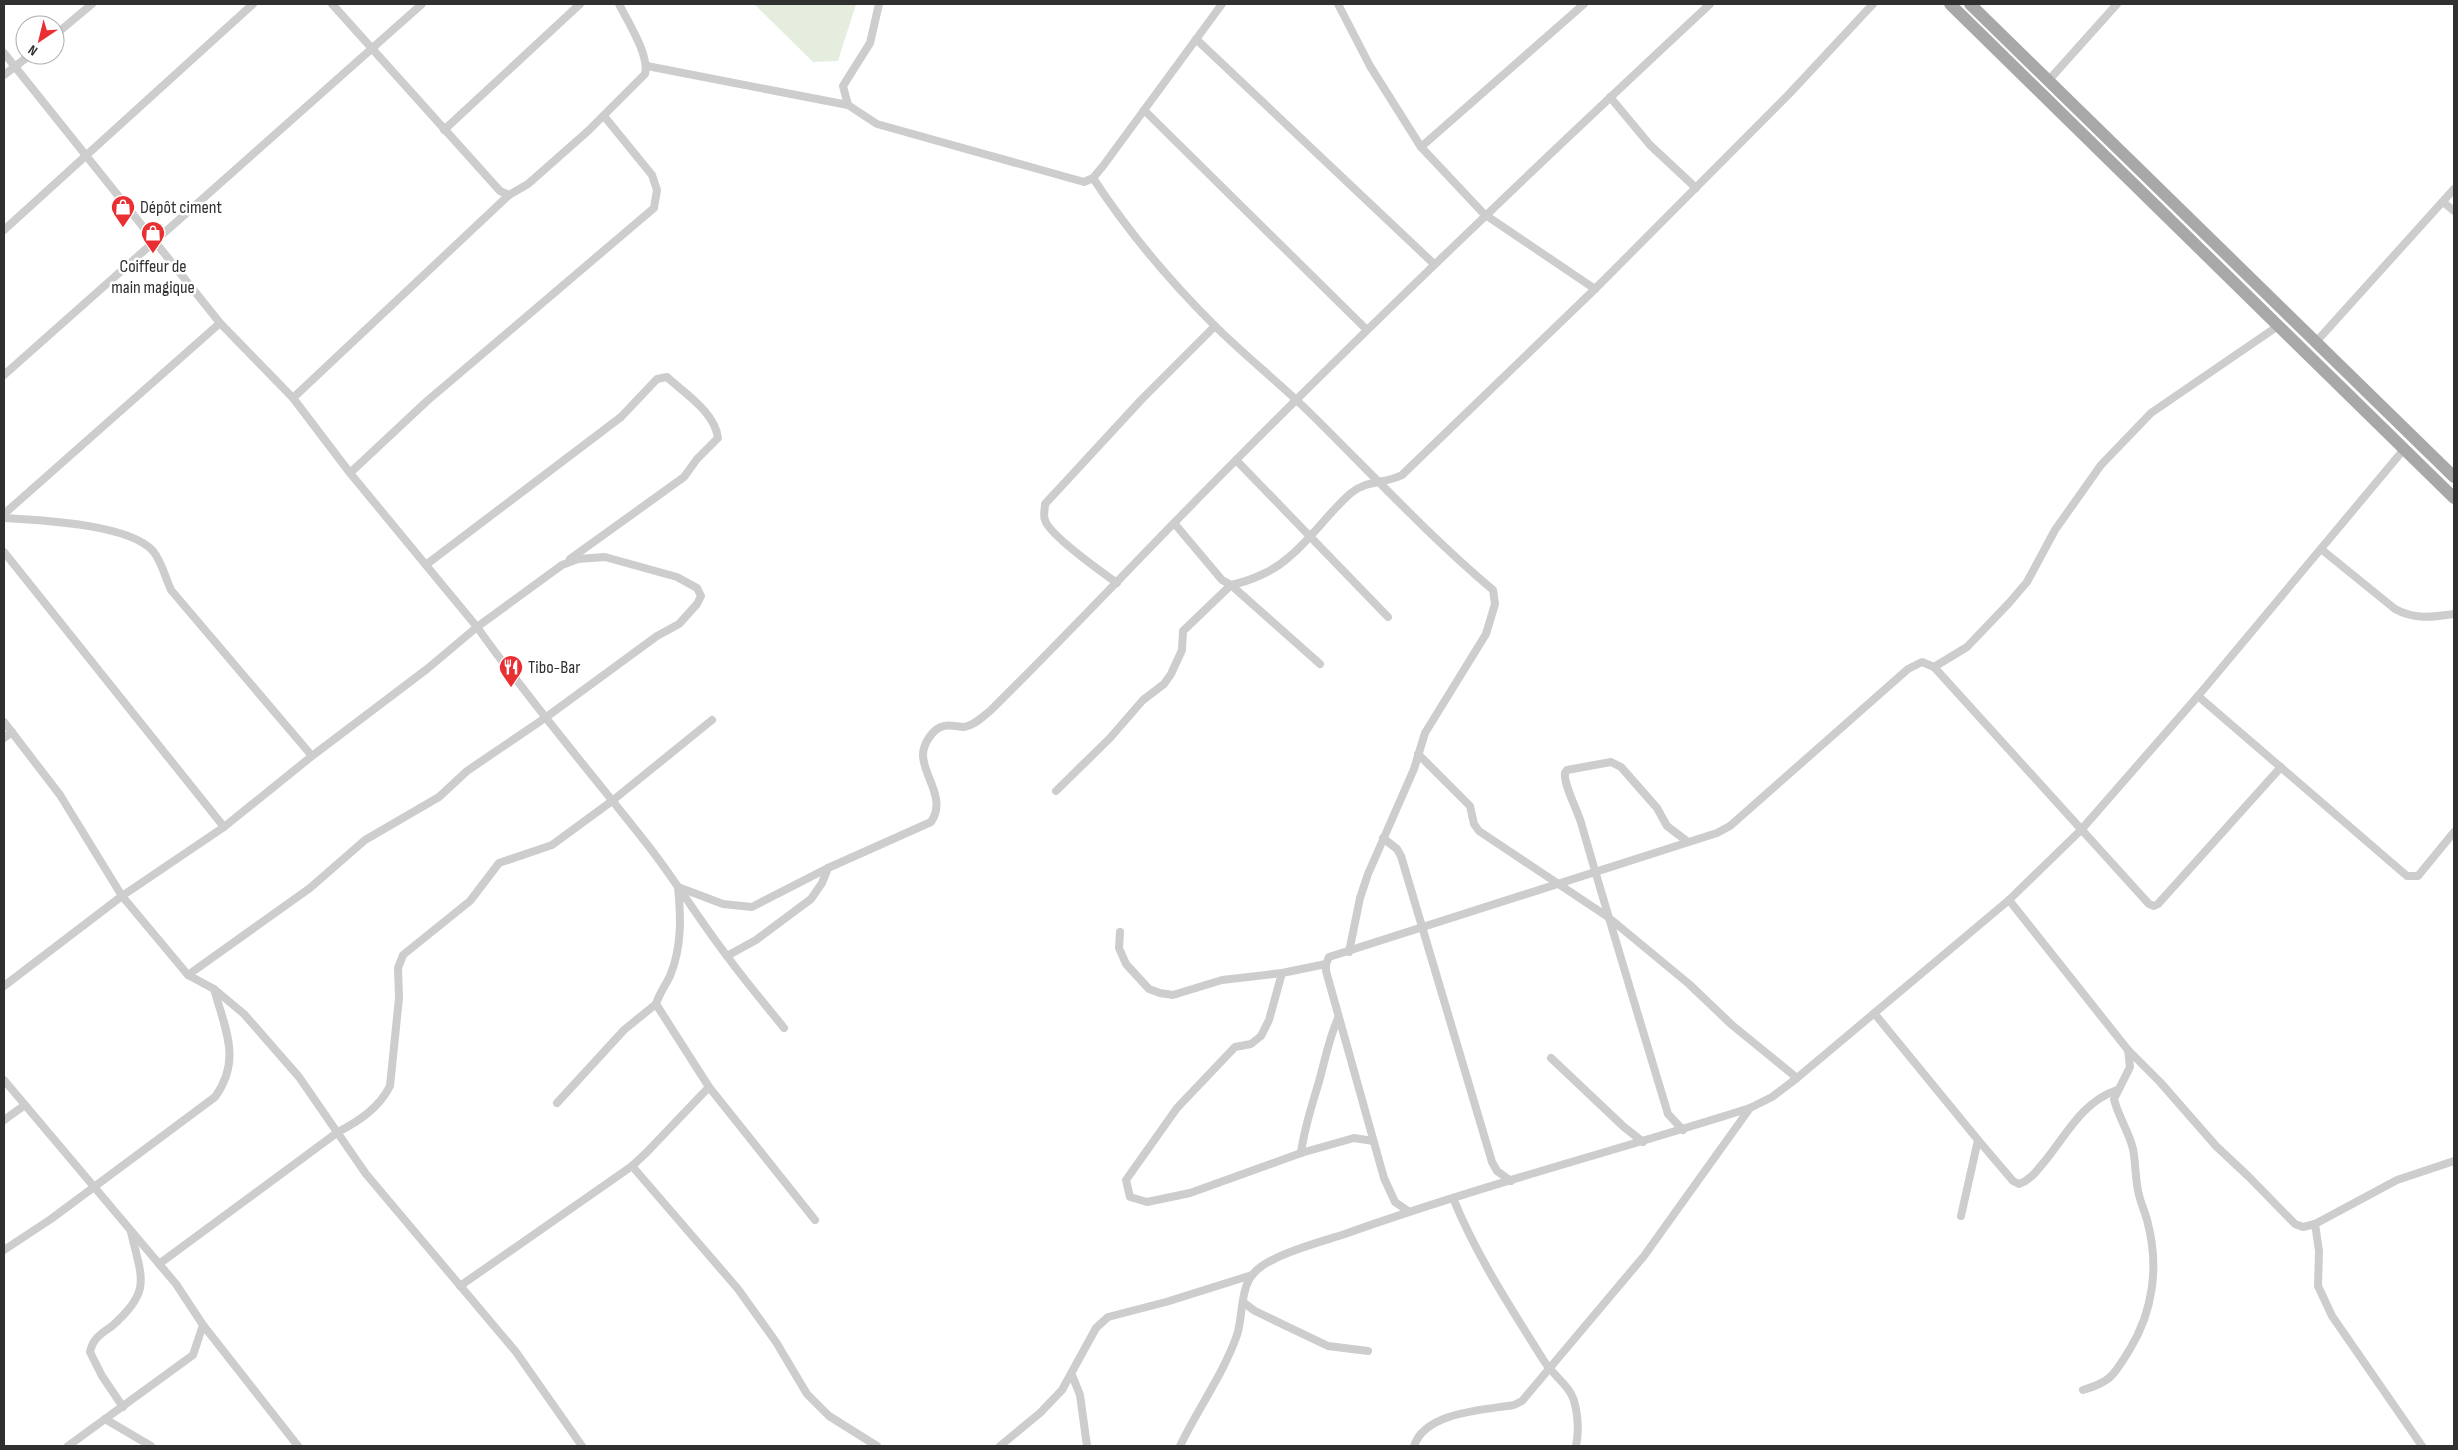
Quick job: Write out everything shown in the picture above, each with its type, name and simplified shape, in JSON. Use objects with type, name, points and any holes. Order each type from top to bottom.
[{"type":"main road","points":[[1950,4],[2454,498]]},
{"type":"main road","points":[[1970,4],[2454,477]]},
{"type":"street","points":[[65,26],[92,4]]},
{"type":"street","points":[[4,230],[253,4]]},
{"type":"street","points":[[332,4],[500,191],[509,195]]},
{"type":"street","points":[[4,375],[422,4]]},
{"type":"street","points":[[444,130],[580,4]]},
{"type":"street","points":[[293,398],[509,195],[528,184],[604,116],[644,74],[647,66],[619,4]]},
{"type":"street","points":[[848,105],[844,86],[870,43],[879,4]]},
{"type":"street","points":[[647,66],[848,105],[877,124],[1060,177],[1084,182],[1094,178],[1222,4]]},
{"type":"street","points":[[1338,4],[1370,66],[1421,147],[1484,214],[1595,289]]},
{"type":"street","points":[[1421,147],[1584,4]]},
{"type":"street","points":[[678,887],[723,904],[752,906],[828,868],[931,822],[936,802],[923,756],[928,740],[933,733],[942,726],[964,727],[975,723],[990,711],[1236,460],[1484,214],[1710,4]]},
{"type":"street","points":[[1056,791],[1110,738],[1143,700],[1164,684],[1179,662],[1183,631],[1230,585],[1246,582],[1289,558],[1352,492],[1367,483],[1393,480],[1411,468],[1696,188],[1790,93],[1873,4]]},
{"type":"street","points":[[2048,81],[2117,4]]},
{"type":"street","points":[[1196,39],[1434,264]]},
{"type":"street","points":[[4,53],[220,323],[293,398],[350,473],[427,564],[545,718],[612,801],[678,887],[727,956],[784,1028]]},
{"type":"street","points":[[4,75],[18,65]]},
{"type":"street","points":[[1610,98],[1650,145],[1696,188]]},
{"type":"street","points":[[1144,110],[1367,330]]},
{"type":"street","points":[[350,473],[427,401],[654,208],[657,190],[652,175],[604,116]]},
{"type":"street","points":[[1094,178],[1121,221],[1215,326],[1296,400],[1380,481],[1427,532],[1493,590],[1496,596],[1486,634],[1425,733],[1360,898],[1349,952]]},
{"type":"street","points":[[2316,342],[2454,189]]},
{"type":"street","points":[[2444,202],[2454,211]]},
{"type":"street","points":[[4,514],[220,323]]},
{"type":"street","points":[[1117,583],[1094,567],[1050,528],[1044,519],[1045,504],[1142,399],[1215,326]]},
{"type":"street","points":[[1934,667],[1967,647],[2027,582],[2055,530],[2101,465],[2151,413],[2278,326]]},
{"type":"street","points":[[4,986],[122,896],[224,827],[312,756],[428,670],[477,627],[684,477],[697,459],[718,438],[717,431],[708,416],[667,376],[657,379],[621,417],[427,564]]},
{"type":"street","points":[[1000,1446],[1040,1413],[1062,1390],[1072,1375],[1096,1328],[1108,1317],[1166,1302],[1252,1274],[1259,1268],[1289,1253],[1408,1211],[1683,1130],[1750,1108],[1797,1078],[2009,900],[2081,830],[2198,696],[2405,448]]},
{"type":"street","points":[[1236,460],[1388,617]]},
{"type":"street","points":[[4,518],[71,522],[140,541],[158,559],[171,590],[312,756]]},
{"type":"street","points":[[1174,523],[1222,580],[1320,664]]},
{"type":"street","points":[[2321,549],[2395,609],[2408,616],[2422,618],[2454,614]]},
{"type":"street","points":[[4,552],[224,827]]},
{"type":"street","points":[[188,975],[310,888],[365,840],[439,797],[467,771],[545,718],[658,636],[679,624],[697,604],[701,596],[698,588],[684,580],[605,556],[578,558],[562,565]]},
{"type":"street","points":[[1408,1211],[1396,1202],[1389,1191],[1373,1141],[1338,1017],[1326,964],[1329,957],[1594,874],[1717,833],[1730,826],[1908,669],[1922,662],[1934,667],[2149,904],[2154,906],[2158,904],[2281,767]]},
{"type":"street","points":[[2198,696],[2407,876],[2418,876],[2454,832]]},
{"type":"street","points":[[159,1264],[338,1132],[369,1113],[383,1099],[390,1086],[399,998],[398,968],[403,955],[470,902],[500,863],[552,845],[612,801],[712,720]]},
{"type":"street","points":[[4,722],[60,795],[122,896],[188,975],[214,989],[244,1014],[298,1077],[372,1182],[516,1352],[582,1446]]},
{"type":"street","points":[[4,738],[12,732]]},
{"type":"street","points":[[1418,754],[1470,806],[1474,824],[1479,831],[1608,918],[1689,984],[1732,1025],[1797,1078]]},
{"type":"street","points":[[1683,1130],[1668,1114],[1594,874],[1577,809],[1564,776],[1567,770],[1611,762],[1621,767],[1657,808],[1667,826],[1688,842]]},
{"type":"street","points":[[1383,838],[1401,856],[1492,1162],[1497,1171],[1511,1181]]},
{"type":"street","points":[[727,956],[756,940],[811,899],[822,883],[828,868]]},
{"type":"street","points":[[557,1103],[624,1030],[656,1004],[670,976],[680,945],[678,887]]},
{"type":"street","points":[[2009,900],[2128,1050],[2160,1082],[2216,1146],[2295,1224],[2303,1227],[2315,1224],[2397,1180],[2454,1161]]},
{"type":"street","points":[[1120,932],[1119,948],[1126,964],[1149,989],[1160,994],[1173,995],[1222,980],[1282,973],[1326,964]]},
{"type":"street","points":[[1282,973],[1269,1020],[1260,1036],[1251,1044],[1235,1047],[1177,1108],[1126,1180],[1128,1194],[1137,1201],[1147,1202],[1190,1192],[1301,1153],[1354,1138],[1373,1141]]},
{"type":"street","points":[[4,1250],[51,1219],[216,1097],[225,1084],[231,1054],[214,989]]},
{"type":"street","points":[[656,1004],[709,1087],[815,1220]]},
{"type":"street","points":[[1874,1013],[1978,1140],[2013,1181],[2019,1184],[2025,1182],[2036,1173],[2077,1117],[2102,1096],[2118,1090]]},
{"type":"street","points":[[1301,1153],[1305,1125],[1327,1045],[1338,1017]]},
{"type":"street","points":[[2083,1390],[2106,1382],[2115,1373],[2140,1332],[2148,1314],[2152,1292],[2153,1248],[2138,1188],[2133,1150],[2114,1099],[2130,1067],[2128,1050]]},
{"type":"street","points":[[1551,1058],[1624,1127],[1643,1142]]},
{"type":"street","points":[[4,1080],[93,1188],[159,1264],[203,1325],[298,1446]]},
{"type":"street","points":[[460,1286],[632,1166],[709,1087]]},
{"type":"street","points":[[4,1120],[25,1105]]},
{"type":"street","points":[[1414,1446],[1417,1437],[1434,1422],[1462,1414],[1514,1405],[1522,1401],[1644,1256],[1750,1108]]},
{"type":"street","points":[[1961,1216],[1978,1140]]},
{"type":"street","points":[[632,1166],[738,1289],[776,1342],[807,1394],[829,1416],[877,1446]]},
{"type":"street","points":[[1453,1198],[1468,1235],[1490,1275],[1549,1368],[1574,1399],[1577,1413],[1576,1446]]},
{"type":"street","points":[[2315,1224],[2319,1251],[2318,1286],[2332,1316],[2422,1446]]},
{"type":"street","points":[[123,1407],[102,1376],[90,1352],[92,1344],[97,1337],[135,1303],[139,1294],[142,1281],[131,1231]]},
{"type":"street","points":[[1180,1446],[1229,1358],[1240,1327],[1245,1291],[1252,1274]]},
{"type":"street","points":[[1244,1303],[1328,1346],[1368,1350]]},
{"type":"street","points":[[68,1446],[193,1355],[203,1325]]},
{"type":"street","points":[[1072,1375],[1080,1395],[1087,1446]]},
{"type":"street","points":[[105,1419],[150,1446]]},
{"type":"green space","points":[[754,4],[856,4],[838,61],[813,62]]},
{"type":"place","name":"Dépôt ciment","points":[[123,228]]},
{"type":"place","name":"Coiffeur de main magique","points":[[153,254]]},
{"type":"place","name":"Tibo-Bar","points":[[511,688]]}]
